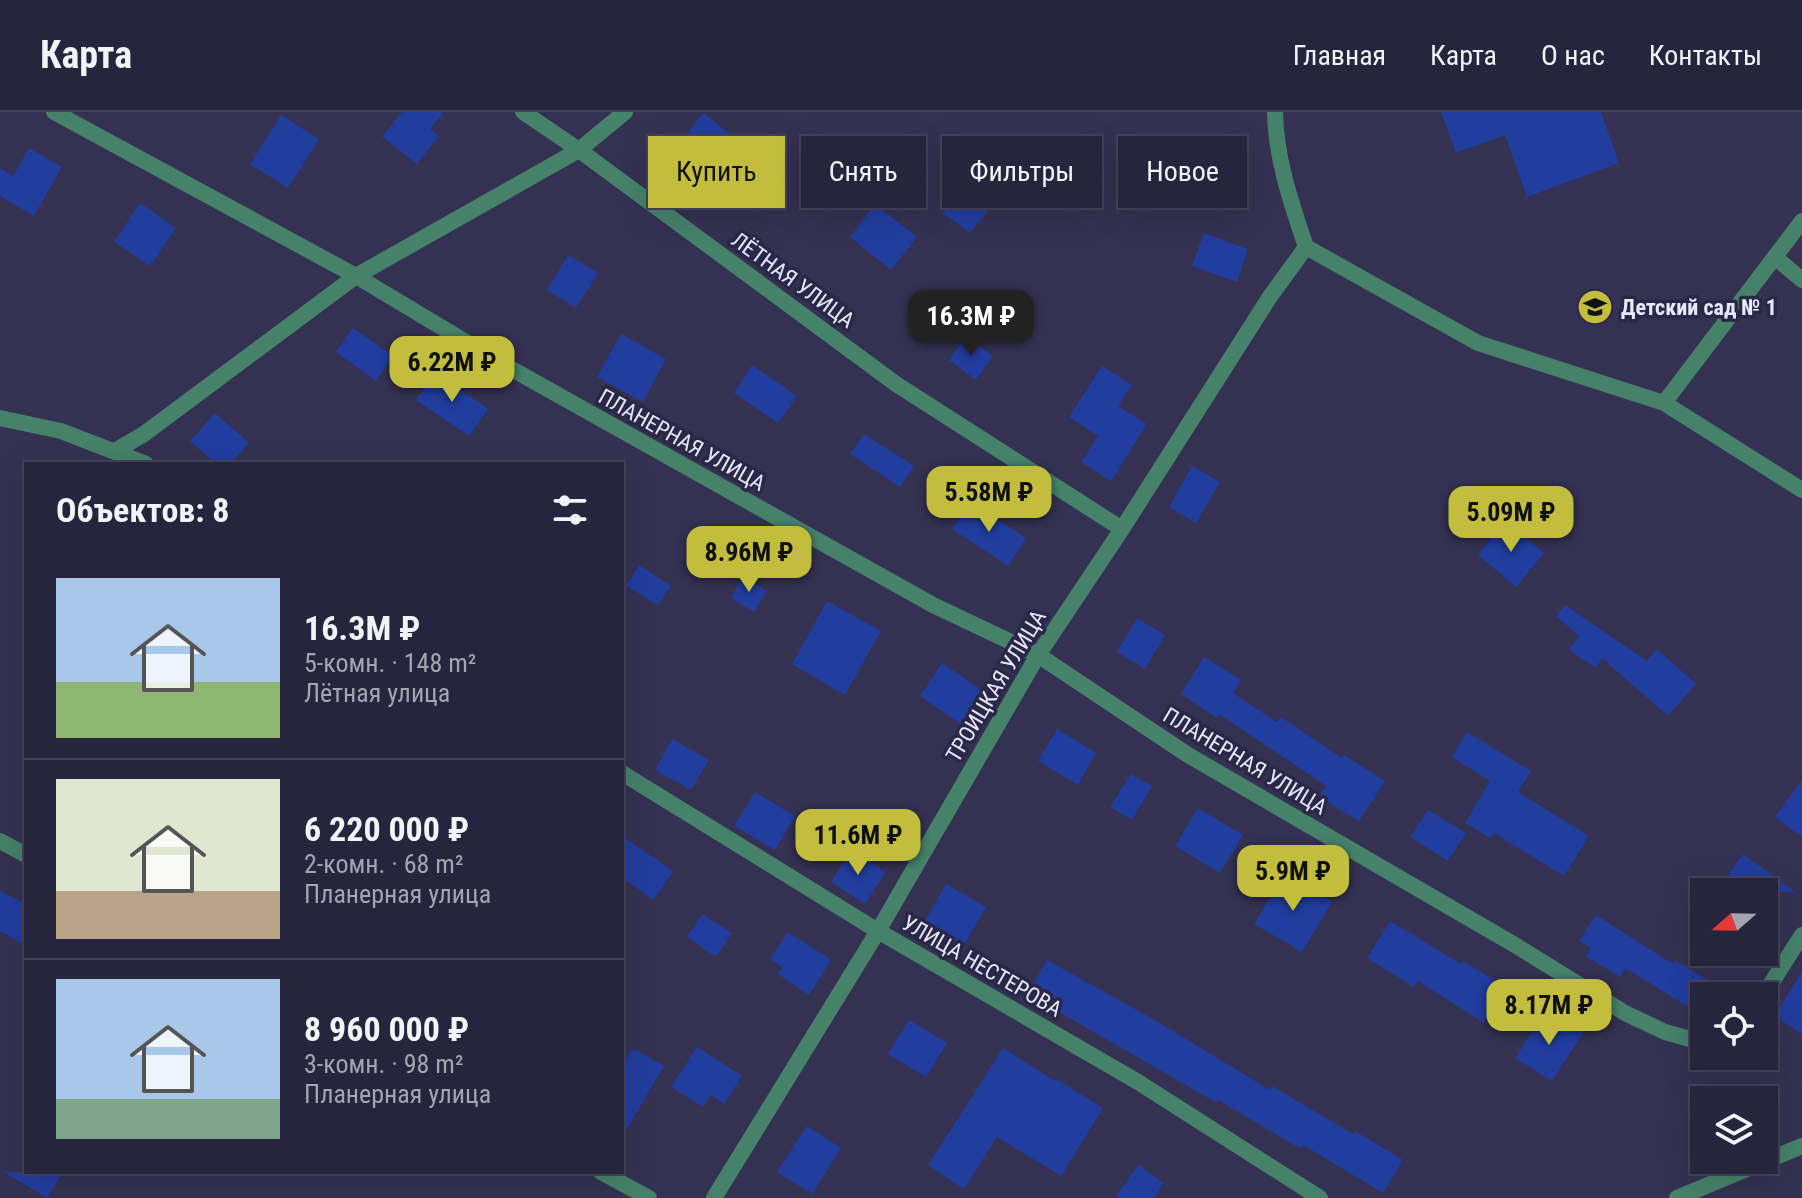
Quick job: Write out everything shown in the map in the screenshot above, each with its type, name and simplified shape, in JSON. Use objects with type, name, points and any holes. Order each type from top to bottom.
[{"type":"street","name":"ПЛАНЕРНАЯ УЛИЦА","points":[[54,112],[356,276],[501,363],[933,605],[1038,655],[1188,755],[1515,945],[1625,1013],[1665,1032],[1690,1039]]},
{"type":"street","name":"ЛЁТНАЯ УЛИЦА","points":[[523,112],[896,384],[1122,529]]},
{"type":"street","points":[[115,451],[144,434],[356,276],[579,150],[625,112]]},
{"type":"street","points":[[1275,112],[1276,144],[1284,182],[1306,247],[1478,343],[1664,403],[1802,490]]},
{"type":"street","points":[[1664,403],[1802,221]]},
{"type":"street","name":"ТРОИЦКАЯ УЛИЦА","points":[[714,1198],[878,931],[1038,655],[1252,323],[1306,247]]},
{"type":"street","points":[[1776,258],[1802,280]]},
{"type":"street","points":[[0,418],[61,431],[141,462]]},
{"type":"street","name":"УЛИЦА НЕСТЕРОВА","points":[[624,774],[878,931],[1138,1082],[1320,1198]]},
{"type":"street","points":[[0,841],[24,854]]},
{"type":"street","points":[[1772,982],[1802,935]]},
{"type":"street","points":[[1677,1198],[1802,1146]]},
{"type":"street","points":[[605,1174],[649,1198]]},
{"type":"building","points":[[402,112],[444,112],[430,129],[439,136],[417,164],[382,137]]},
{"type":"building","points":[[1441,112],[1601,112],[1619,163],[1527,197],[1505,135],[1456,153]]},
{"type":"building","points":[[703,113],[733,136],[686,136]]},
{"type":"building","points":[[281,115],[319,139],[288,188],[250,164]]},
{"type":"building","points":[[29,148],[62,167],[34,216],[0,196],[0,168],[13,176]]},
{"type":"building","points":[[140,203],[176,228],[150,266],[114,242]]},
{"type":"building","points":[[872,208],[880,208],[917,237],[891,270],[850,237]]},
{"type":"building","points":[[947,208],[990,208],[970,233],[943,213]]},
{"type":"building","points":[[1204,233],[1248,249],[1237,282],[1192,266]]},
{"type":"building","points":[[568,255],[598,273],[576,308],[547,290]]},
{"type":"building","points":[[353,328],[393,356],[376,381],[336,352]]},
{"type":"building","points":[[621,334],[666,359],[643,402],[597,377]]},
{"type":"building","points":[[966,336],[993,356],[976,380],[949,360]]},
{"type":"building","points":[[752,365],[797,396],[778,423],[734,393]]},
{"type":"building","points":[[1102,366],[1132,385],[1118,406],[1147,424],[1111,481],[1081,462],[1098,436],[1069,417]]},
{"type":"building","points":[[435,372],[488,409],[469,436],[416,400]]},
{"type":"building","points":[[215,413],[249,443],[232,462],[215,462],[190,441]]},
{"type":"building","points":[[864,434],[914,466],[900,487],[850,454]]},
{"type":"building","points":[[1192,466],[1220,482],[1196,523],[1169,507]]},
{"type":"building","points":[[970,502],[1026,538],[1008,566],[952,529]]},
{"type":"building","points":[[1506,521],[1544,553],[1516,587],[1478,555]]},
{"type":"building","points":[[639,565],[671,586],[658,605],[626,586]]},
{"type":"building","points":[[743,576],[767,591],[754,612],[731,598]]},
{"type":"building","points":[[827,601],[881,631],[845,695],[792,664]]},
{"type":"building","points":[[1565,605],[1647,661],[1657,649],[1696,684],[1668,716],[1602,658],[1596,668],[1569,650],[1579,636],[1556,616]]},
{"type":"building","points":[[1137,618],[1165,635],[1145,669],[1117,652]]},
{"type":"building","points":[[1204,657],[1241,680],[1233,693],[1277,722],[1281,717],[1342,758],[1344,755],[1385,781],[1359,821],[1319,797],[1326,786],[1219,714],[1217,718],[1181,694]]},
{"type":"building","points":[[942,663],[990,696],[968,729],[920,696]]},
{"type":"building","points":[[1057,729],[1096,753],[1078,785],[1038,761]]},
{"type":"building","points":[[1467,732],[1531,771],[1518,792],[1589,836],[1564,876],[1494,833],[1490,838],[1465,823],[1490,781],[1452,757]]},
{"type":"building","points":[[672,739],[709,760],[691,790],[655,770]]},
{"type":"building","points":[[1131,774],[1152,786],[1132,820],[1110,807]]},
{"type":"building","points":[[1802,780],[1802,837],[1775,817]]},
{"type":"building","points":[[755,792],[795,816],[775,850],[734,826]]},
{"type":"building","points":[[1198,808],[1243,835],[1220,873],[1175,846]]},
{"type":"building","points":[[1428,810],[1466,833],[1448,861],[1410,837]]},
{"type":"building","points":[[624,837],[673,871],[654,900],[624,879]]},
{"type":"building","points":[[851,850],[886,872],[865,904],[831,882]]},
{"type":"building","points":[[1743,854],[1776,878],[1726,878]]},
{"type":"building","points":[[1284,874],[1332,902],[1302,952],[1254,924]]},
{"type":"building","points":[[1778,880],[1795,892],[1778,892]]},
{"type":"building","points":[[946,884],[986,907],[961,950],[921,927]]},
{"type":"building","points":[[0,891],[24,903],[24,945],[0,931]]},
{"type":"building","points":[[702,914],[732,933],[716,957],[687,937]]},
{"type":"building","points":[[1596,915],[1673,964],[1675,960],[1711,982],[1690,982],[1690,1008],[1625,968],[1620,977],[1586,956],[1591,948],[1579,941]]},
{"type":"building","points":[[1390,921],[1506,988],[1484,1023],[1418,981],[1414,987],[1367,958]]},
{"type":"building","points":[[788,932],[831,960],[809,995],[778,974],[782,967],[770,959]]},
{"type":"building","points":[[1047,960],[1153,1019],[1270,1090],[1272,1086],[1403,1160],[1383,1193],[1303,1145],[1301,1149],[1218,1100],[1217,1103],[1028,994]]},
{"type":"building","points":[[1802,972],[1802,1034],[1778,1019],[1778,1010]]},
{"type":"building","points":[[1554,1014],[1583,1033],[1552,1081],[1515,1058],[1537,1024],[1545,1029]]},
{"type":"building","points":[[909,1020],[947,1043],[926,1077],[888,1054]]},
{"type":"building","points":[[697,1047],[742,1076],[724,1104],[711,1095],[703,1107],[671,1087]]},
{"type":"building","points":[[633,1048],[664,1066],[624,1134],[624,1063]]},
{"type":"building","points":[[1003,1048],[1103,1108],[1061,1176],[997,1137],[964,1189],[928,1165]]},
{"type":"building","points":[[807,1126],[841,1148],[812,1194],[777,1172]]},
{"type":"building","points":[[1138,1165],[1164,1183],[1154,1198],[1115,1198]]},
{"type":"building","points":[[4,1172],[62,1174],[47,1198]]},
{"type":"place","name":"Детский сад № 1","points":[[1595,307]]}]
